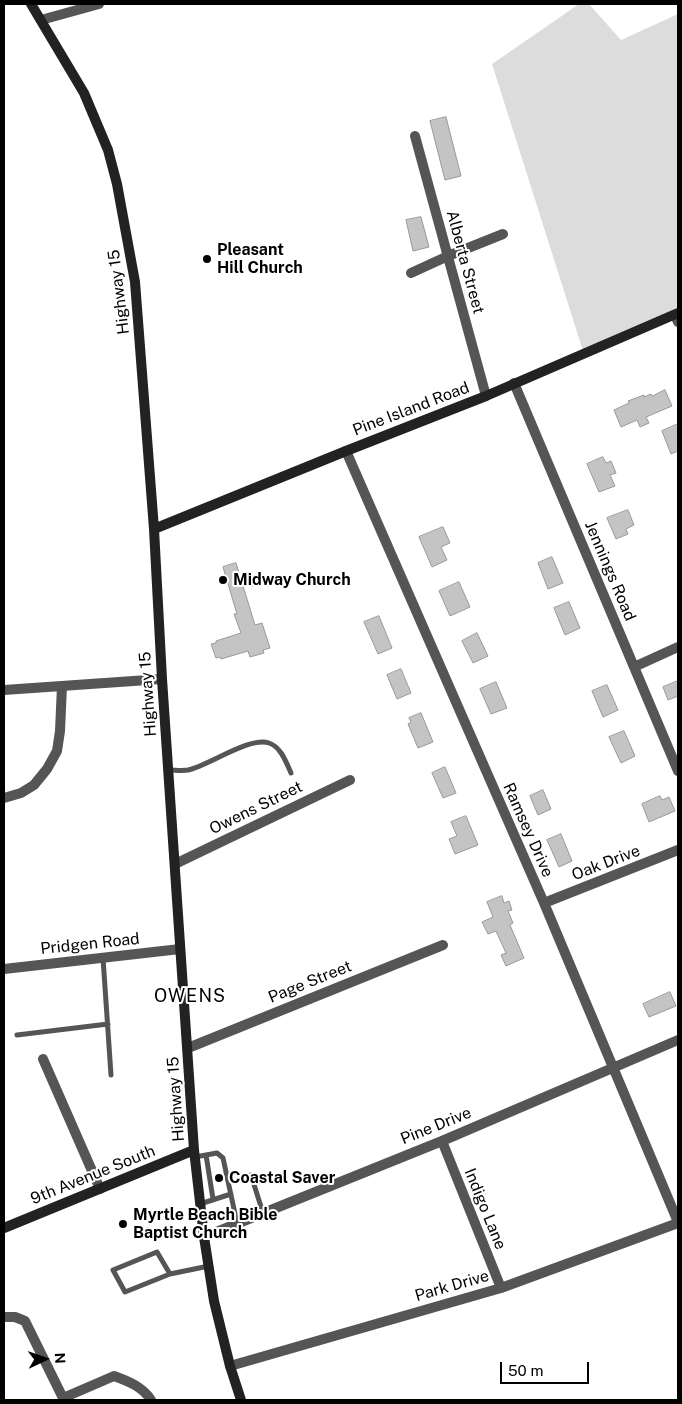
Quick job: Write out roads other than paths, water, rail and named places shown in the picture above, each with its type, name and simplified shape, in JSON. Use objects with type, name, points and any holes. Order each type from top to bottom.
[{"type":"main road","name":"Highway 15","points":[[31,4],[84,93],[108,150],[117,184],[135,282],[154,529],[180,949],[198,1154],[200,1204],[214,1301],[230,1366],[241,1400]]},
{"type":"main road","name":"Pine Island Road","points":[[154,529],[677,317]]},
{"type":"main road","name":"9th Avenue South","points":[[4,1228],[100,1189],[198,1154]]},
{"type":"street","points":[[41,20],[99,4]]},
{"type":"street","name":"Alberta Street","points":[[415,136],[486,396]]},
{"type":"street","points":[[411,273],[503,234]]},
{"type":"street","name":"Jennings Road","points":[[514,383],[678,772]]},
{"type":"street","name":"Ramsey Drive","points":[[346,451],[544,903],[678,1223]]},
{"type":"street","points":[[634,667],[678,646]]},
{"type":"street","points":[[4,690],[162,679]]},
{"type":"street","points":[[4,798],[21,793],[34,785],[47,769],[57,751],[62,686]]},
{"type":"street","name":"Owens Street","points":[[175,864],[350,780]]},
{"type":"street","name":"Oak Drive","points":[[544,903],[678,850]]},
{"type":"street","name":"Page Street","points":[[188,1048],[443,945]]},
{"type":"street","name":"Pridgen Road","points":[[4,969],[180,949]]},
{"type":"street","name":"Pine Drive","points":[[204,1237],[442,1141],[678,1040]]},
{"type":"street","points":[[43,1059],[100,1189]]},
{"type":"street","name":"Indigo Lane","points":[[442,1141],[501,1288]]},
{"type":"street","name":"Park Drive","points":[[230,1366],[501,1288],[678,1223]]},
{"type":"street","points":[[4,1317],[15,1317],[25,1320],[63,1399],[114,1376],[131,1383],[147,1394],[151,1400]]},
{"type":"lane","points":[[168,770],[189,770],[252,743],[268,742],[284,757],[291,773]]},
{"type":"lane","points":[[103,958],[111,1075]]},
{"type":"lane","points":[[18,1035],[108,1024]]},
{"type":"lane","points":[[213,1199],[198,1154],[217,1153],[223,1158],[237,1224]]},
{"type":"lane","points":[[251,1175],[263,1213]]},
{"type":"lane","points":[[200,1204],[231,1194]]},
{"type":"lane","points":[[170,1274],[157,1252],[113,1270],[124,1292],[170,1274],[209,1266]]},
{"type":"place","name":"Pleasant Hill Church","points":[[207,259]]},
{"type":"place","name":"Midway Church","points":[[223,580]]},
{"type":"place","name":"Coastal Saver","points":[[219,1178]]},
{"type":"place","name":"Myrtle Beach Bible Baptist Church","points":[[123,1224]]},
{"type":"district","name":"OWENS","points":[[190,996]]}]
